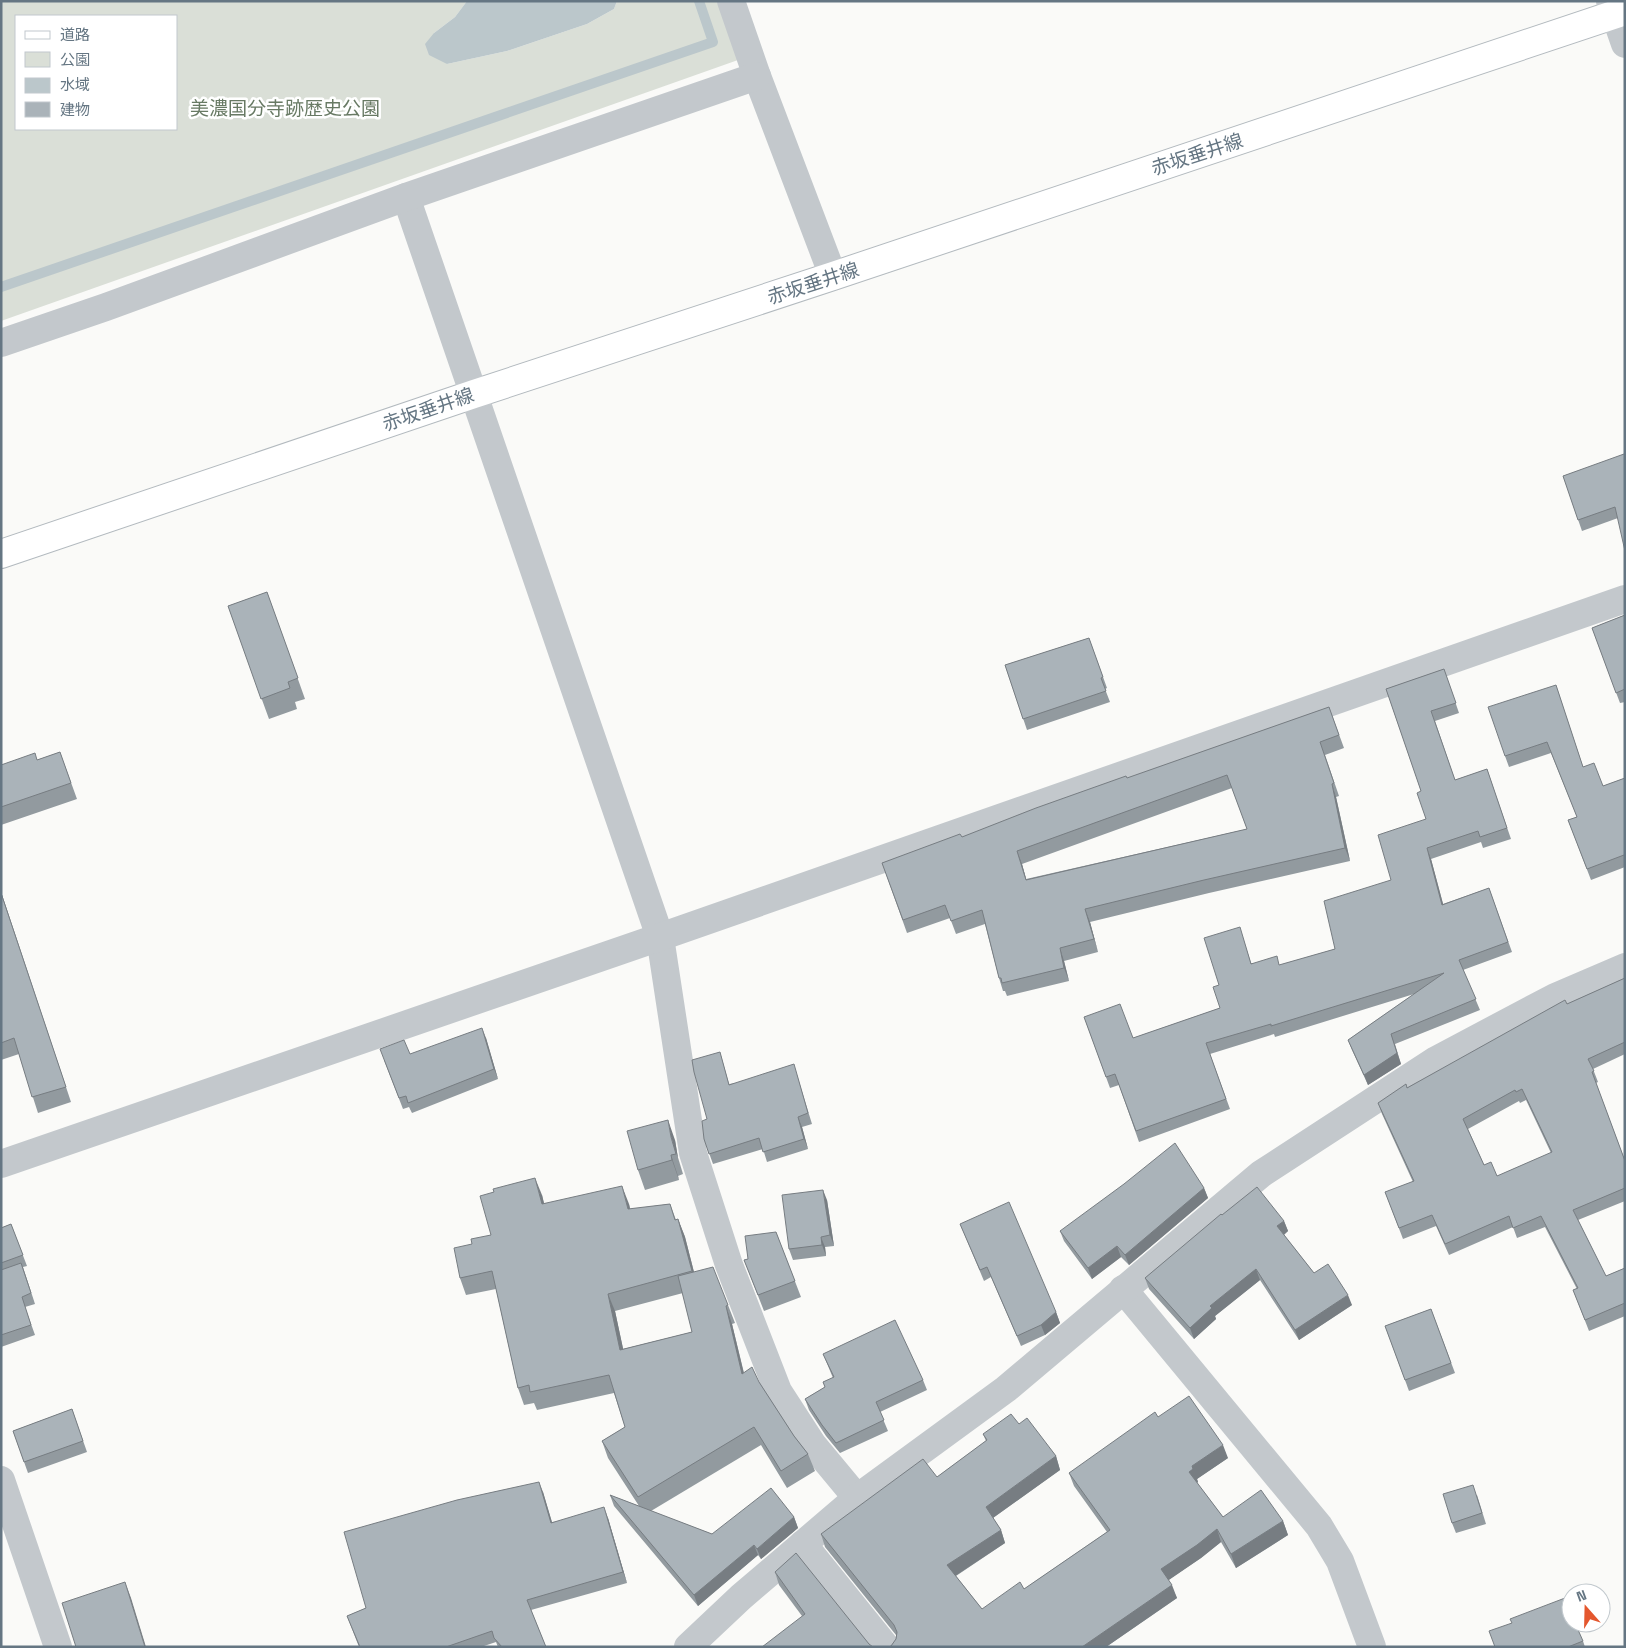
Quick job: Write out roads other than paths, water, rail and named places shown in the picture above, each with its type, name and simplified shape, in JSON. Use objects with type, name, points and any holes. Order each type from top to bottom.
[{"type":"main road","name":"赤坂垂井線","points":[[1,554],[474,394],[833,276],[1616,9]]},
{"type":"street","points":[[731,1],[757,76],[833,276]]},
{"type":"street","points":[[1616,9],[1625,44]]},
{"type":"street","points":[[1,343],[106,307],[406,196],[757,76]]},
{"type":"street","points":[[406,196],[660,937],[693,1153],[729,1265],[778,1391],[812,1445],[857,1498]]},
{"type":"street","points":[[1,1164],[660,937],[1625,599]]},
{"type":"street","points":[[688,1647],[741,1597],[857,1498],[1006,1389],[1261,1174],[1436,1060],[1555,997],[1625,967]]},
{"type":"street","points":[[1123,1289],[1318,1526],[1340,1561],[1372,1647]]},
{"type":"street","points":[[1,1480],[58,1647]]},
{"type":"street","points":[[803,1544],[886,1647]]},
{"type":"water","points":[[467,1],[617,1],[614,9],[587,24],[507,51],[447,64],[429,55],[425,44],[434,33],[455,17]]},
{"type":"waterway","points":[[1,287],[713,42],[699,1]]},
{"type":"park label","name":"美濃国分寺跡歴史公園","points":[[285,108]]}]
